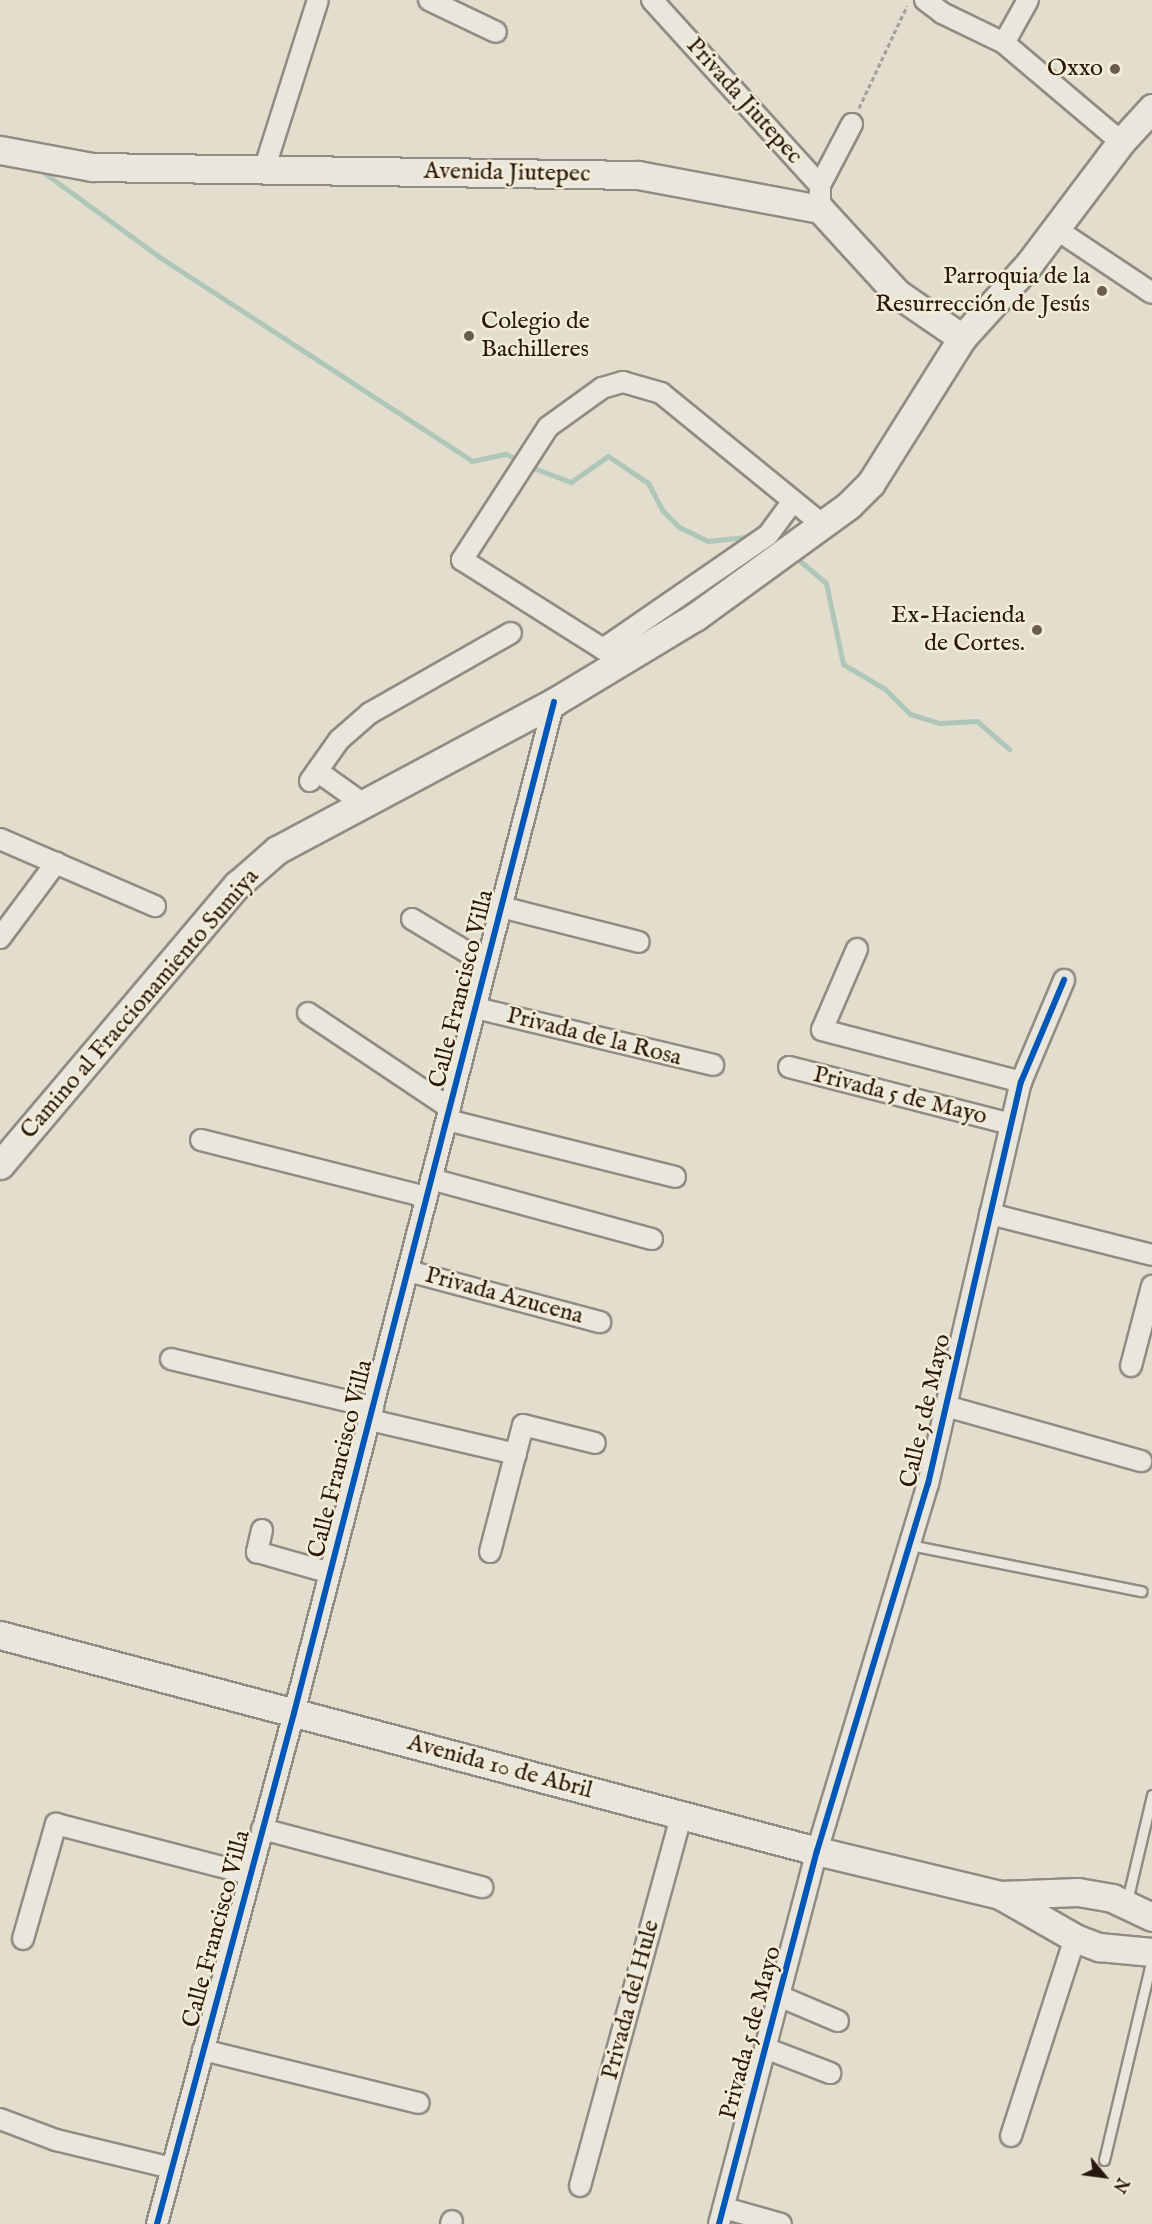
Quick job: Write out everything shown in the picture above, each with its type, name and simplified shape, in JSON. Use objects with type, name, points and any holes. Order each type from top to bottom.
[{"type":"street","points":[[264,170],[318,0]]},
{"type":"street","points":[[429,0],[496,32]]},
{"type":"street","name":"Privada Jiutepec","points":[[652,0],[820,197]]},
{"type":"street","points":[[925,0],[942,13],[1004,43],[1121,142]]},
{"type":"street","points":[[1004,43],[1028,0]]},
{"type":"street","name":"Camino al Fraccionamiento Sumiya","points":[[0,1165],[237,885],[277,850],[554,702],[695,617],[823,525],[872,483],[962,338],[1029,264],[1121,142],[1152,108]]},
{"type":"street","points":[[852,124],[820,197],[898,294],[962,338]]},
{"type":"street","points":[[0,140],[11,153]]},
{"type":"street","name":"Avenida Jiutepec","points":[[11,153],[92,167],[638,175],[820,197]]},
{"type":"street","points":[[1056,229],[1152,293]]},
{"type":"street","points":[[793,501],[768,536],[603,648],[462,560],[548,427],[602,388],[623,382],[661,393],[823,525]]},
{"type":"street","points":[[362,803],[313,776],[339,740],[370,713],[511,633]]},
{"type":"street","name":"Calle Francisco Villa","points":[[157,2224],[294,1713],[554,702]]},
{"type":"street","points":[[0,840],[155,906]]},
{"type":"street","points":[[0,938],[56,863]]},
{"type":"street","points":[[501,908],[639,942]]},
{"type":"street","points":[[411,919],[487,964]]},
{"type":"street","name":"Privada 5 de Mayo","points":[[857,949],[822,1030],[1021,1082]]},
{"type":"street","name":"Calle 5 de Mayo","points":[[817,1851],[910,1545],[946,1406],[1021,1082],[1064,980]]},
{"type":"street","name":"Privada de la Rosa","points":[[476,1008],[713,1065]]},
{"type":"street","points":[[308,1013],[448,1114],[675,1177]]},
{"type":"street","name":"Privada 5 de Mayo","points":[[789,1067],[1011,1124]]},
{"type":"street","points":[[201,1140],[429,1188],[652,1239]]},
{"type":"street","points":[[990,1214],[1152,1255]]},
{"type":"street","name":"Privada Azucena","points":[[408,1271],[600,1322]]},
{"type":"street","points":[[1131,1365],[1152,1286]]},
{"type":"street","points":[[171,1359],[516,1454]]},
{"type":"street","points":[[946,1406],[1141,1461]]},
{"type":"street","points":[[490,1552],[523,1425],[596,1443]]},
{"type":"street","points":[[262,1530],[257,1552],[330,1573]]},
{"type":"street","name":"Avenida 10 de Abril","points":[[0,1635],[817,1851],[1000,1895],[1078,1892],[1139,1911]]},
{"type":"street","name":"Privada del Hule","points":[[580,2186],[682,1814]]},
{"type":"street","points":[[23,1940],[56,1824],[250,1874]]},
{"type":"street","points":[[262,1829],[482,1887]]},
{"type":"street","name":"Privada 5 de Mayo","points":[[722,2216],[817,1851]]},
{"type":"street","points":[[1011,2136],[1071,1937],[1067,1913],[1078,1892]]},
{"type":"street","name":"Avenida 10 de Abril","points":[[1000,1895],[1071,1937],[1146,1954]]},
{"type":"street","points":[[1139,1911],[1146,1954]]},
{"type":"street","points":[[779,1996],[838,2020]]},
{"type":"street","points":[[765,2048],[830,2073]]},
{"type":"street","points":[[203,2050],[419,2103]]},
{"type":"street","points":[[0,2119],[56,2140],[172,2168]]},
{"type":"street","points":[[722,2216],[781,2224]]},
{"type":"lane","points":[[910,1545],[1141,1591]]},
{"type":"lane","points":[[1139,1911],[1152,1795]]},
{"type":"lane","points":[[1104,2160],[1146,1954]]},
{"type":"path","points":[[852,124],[910,0]]},
{"type":"waterway","points":[[39,169],[161,258],[472,461],[506,454],[520,461]]},
{"type":"waterway","points":[[528,466],[571,482],[608,456],[648,483],[663,511],[679,527],[708,541],[755,536]]},
{"type":"waterway","points":[[793,555],[826,583],[843,664],[885,689],[910,714],[940,723],[977,721],[1009,749]]},
{"type":"cycle path","points":[[157,2224],[294,1713],[554,702]]},
{"type":"cycle path","points":[[719,2224],[817,1851],[928,1484],[1021,1082],[1064,980]]},
{"type":"place","name":"Oxxo","points":[[1115,69]]},
{"type":"place","name":"Parroquia de la Resurrección de Jesús","points":[[1102,291]]},
{"type":"place","name":"Colegio de Bachilleres","points":[[469,336]]},
{"type":"place","name":"Ex-Hacienda de Cortes.","points":[[1037,630]]}]
